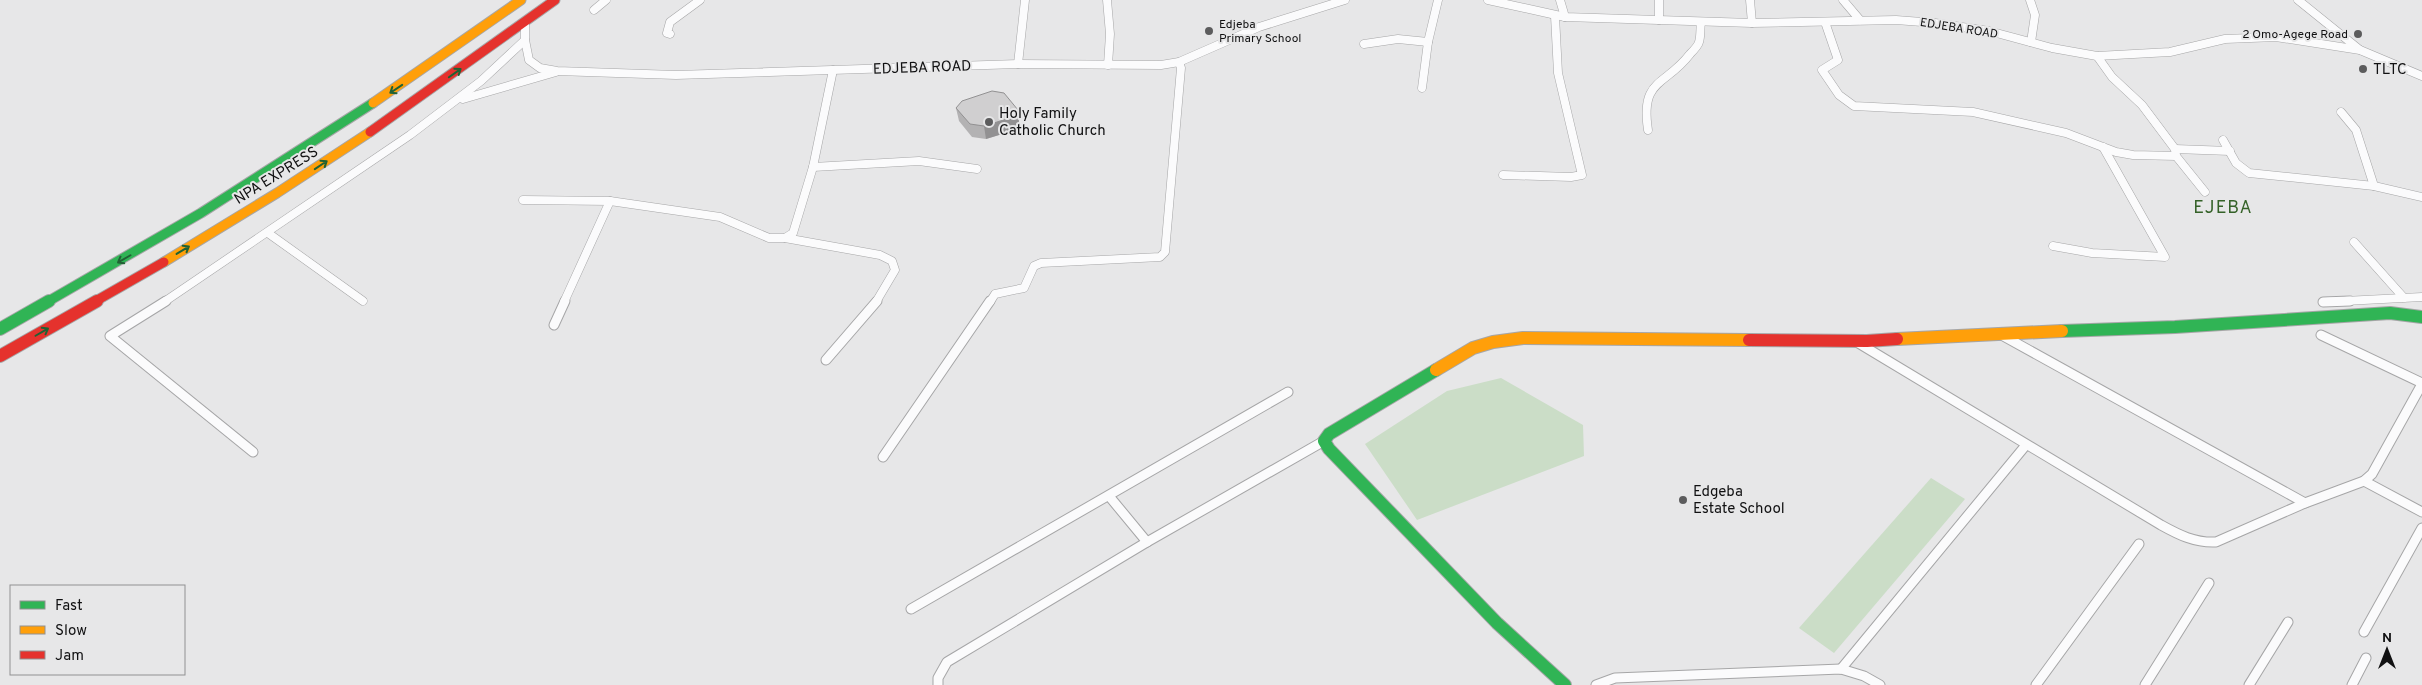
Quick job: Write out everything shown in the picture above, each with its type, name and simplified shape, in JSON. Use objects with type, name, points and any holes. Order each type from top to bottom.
[{"type":"street","name":"NPA EXPRESS","points":[[0,329],[96,276],[268,174],[404,84],[521,0]]},
{"type":"street","name":"NPA EXPRESS","points":[[0,356],[157,266],[316,168],[555,0]]},
{"type":"street","points":[[594,10],[606,0]]},
{"type":"street","points":[[670,34],[667,33],[670,22],[700,0]]},
{"type":"street","points":[[1018,64],[1025,0]]},
{"type":"street","points":[[1107,0],[1110,34],[1108,65]]},
{"type":"street","name":"EDJEBA ROAD","points":[[525,22],[525,40],[529,60],[540,68],[557,71],[676,75],[1018,64],[1139,66],[1179,62],[1259,27],[1344,0]]},
{"type":"street","points":[[1422,88],[1428,42],[1438,0]]},
{"type":"street","name":"EDJEBA ROAD","points":[[1488,0],[1565,17],[1752,23],[1860,20],[1935,23],[1989,31],[2070,52],[2097,56],[2170,52],[2225,39],[2244,37],[2303,40],[2360,50],[2422,76]]},
{"type":"street","points":[[1560,0],[1565,17]]},
{"type":"street","points":[[1659,20],[1660,0]]},
{"type":"street","points":[[1750,0],[1752,23]]},
{"type":"street","points":[[1843,0],[1860,20]]},
{"type":"street","points":[[2030,0],[2035,16],[2031,42]]},
{"type":"street","points":[[2298,0],[2360,50]]},
{"type":"street","points":[[1503,175],[1571,177],[1582,174],[1558,73],[1555,16]]},
{"type":"street","points":[[1648,130],[1645,110],[1648,99],[1660,81],[1683,64],[1699,43],[1701,22]]},
{"type":"street","points":[[1825,22],[1838,60],[1822,70],[1834,89],[1849,104],[1854,106],[1973,112],[2066,133],[2116,152],[2133,156],[2230,151]]},
{"type":"street","points":[[1364,44],[1398,39],[1428,42]]},
{"type":"street","points":[[253,452],[110,336],[214,270],[460,100],[525,40]]},
{"type":"street","points":[[2097,56],[2112,77],[2142,105],[2205,192]]},
{"type":"street","points":[[883,457],[995,294],[1024,288],[1034,266],[1041,263],[1160,256],[1165,252],[1177,136],[1181,68],[1179,62]]},
{"type":"street","points":[[784,238],[793,233],[812,167],[833,70]]},
{"type":"street","points":[[460,100],[557,71]]},
{"type":"street","points":[[2341,112],[2356,130],[2374,186]]},
{"type":"street","points":[[2223,140],[2241,168],[2259,176],[2374,186],[2422,197]]},
{"type":"street","points":[[2052,246],[2077,248],[2092,253],[2165,257],[2103,146]]},
{"type":"street","points":[[812,167],[919,162],[976,168]]},
{"type":"street","points":[[522,200],[610,201],[720,217],[769,238],[784,238],[880,256],[892,262],[895,270],[878,299],[826,360]]},
{"type":"street","points":[[554,325],[610,201]]},
{"type":"street","points":[[268,233],[363,301]]},
{"type":"street","points":[[2354,242],[2404,298]]},
{"type":"street","points":[[2323,302],[2422,297]]},
{"type":"street","points":[[938,685],[938,678],[947,662],[1147,542],[1324,441],[1329,434],[1452,360],[1473,348],[1493,342],[1523,338],[1855,341],[1998,333],[2175,327],[2390,313],[2422,317]]},
{"type":"street","points":[[1998,333],[2305,503]]},
{"type":"street","points":[[1855,341],[2026,445],[2190,540],[2203,543],[2216,542],[2305,503],[2364,481],[2372,474],[2422,383],[2322,335]]},
{"type":"street","points":[[912,610],[1288,392]]},
{"type":"street","points":[[1324,441],[1329,449],[1497,623],[1565,685]]},
{"type":"street","points":[[1841,669],[2026,445]]},
{"type":"street","points":[[2364,481],[2422,512]]},
{"type":"street","points":[[1109,496],[1147,542]]},
{"type":"street","points":[[2364,632],[2422,528]]},
{"type":"street","points":[[2036,685],[2139,544]]},
{"type":"street","points":[[2145,685],[2209,582]]},
{"type":"street","points":[[2249,685],[2288,622]]},
{"type":"street","points":[[2352,685],[2366,658]]},
{"type":"street","points":[[1596,685],[1615,678],[1841,669],[1864,676],[1880,685]]},
{"type":"green space","points":[[1501,378],[1583,425],[1584,456],[1417,520],[1365,444],[1447,391]]},
{"type":"green space","points":[[1931,478],[1965,499],[1834,653],[1799,628]]},
{"type":"building","points":[[992,91],[1004,93],[1018,110],[1010,118],[984,126],[970,124],[956,108],[962,101]]},
{"type":"traffic: fast","points":[[0,329],[201,213],[373,103]]},
{"type":"traffic: fast","points":[[2062,331],[2175,327],[2390,313],[2422,317]]},
{"type":"traffic: fast","points":[[1436,370],[1329,434],[1324,441],[1329,449],[1497,623],[1565,685]]},
{"type":"traffic: slow","points":[[373,103],[521,0]]},
{"type":"traffic: slow","points":[[164,262],[277,193],[370,132]]},
{"type":"traffic: slow","points":[[1897,339],[2062,331]]},
{"type":"traffic: slow","points":[[1436,370],[1473,348],[1493,342],[1523,338],[1749,340]]},
{"type":"traffic: jam","points":[[370,132],[555,0]]},
{"type":"traffic: jam","points":[[0,356],[164,262]]},
{"type":"traffic: jam","points":[[1749,340],[1867,341],[1897,339]]},
{"type":"place","name":"Edjeba Primary School","points":[[1209,31]]},
{"type":"place","name":"2 Omo-Agege Road","points":[[2358,34]]},
{"type":"place","name":"TLTC","points":[[2363,69]]},
{"type":"place","name":"Holy Family Catholic Church","points":[[989,122]]},
{"type":"place","name":"Edgeba Estate School","points":[[1683,500]]},
{"type":"district","name":"EJEBA","points":[[2223,207]]}]
